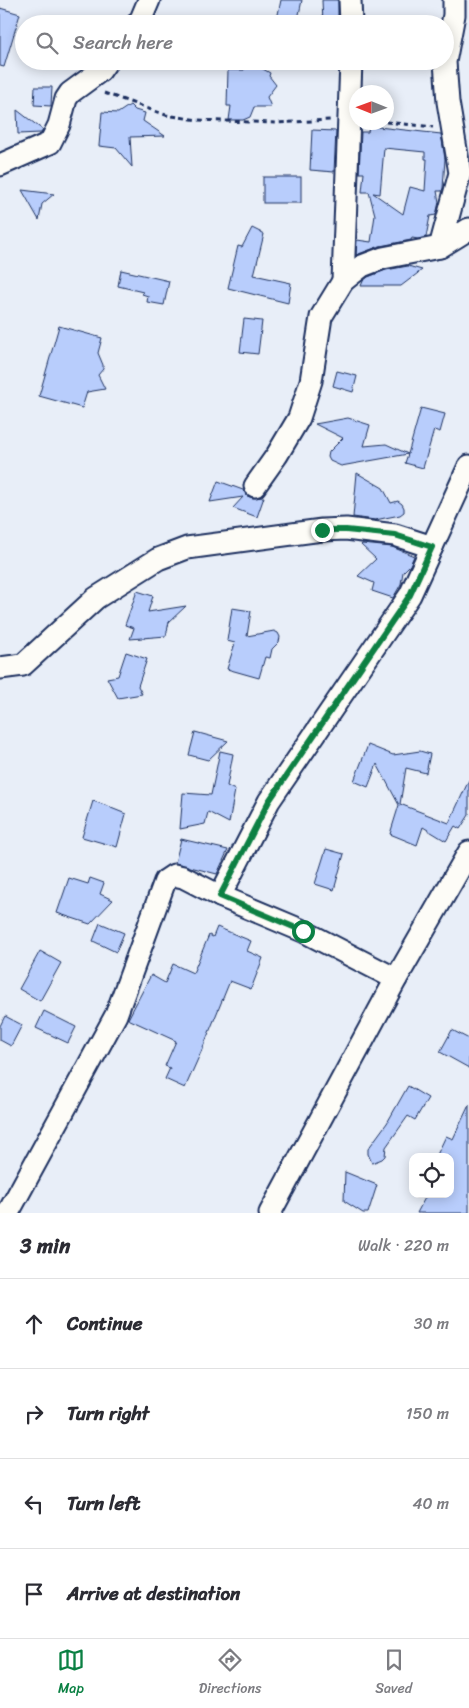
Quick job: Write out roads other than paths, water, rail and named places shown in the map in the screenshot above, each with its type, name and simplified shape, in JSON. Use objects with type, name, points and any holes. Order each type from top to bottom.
[{"type":"street","points":[[143,15],[149,0]]},
{"type":"street","points":[[350,0],[351,15]]},
{"type":"street","points":[[454,0],[454,15]]},
{"type":"street","points":[[0,165],[50,143],[59,125],[66,99],[70,93],[101,70]]},
{"type":"street","points":[[343,281],[351,70]]},
{"type":"street","points":[[440,247],[460,173],[448,102],[446,70]]},
{"type":"street","points":[[255,486],[277,455],[299,418],[311,381],[321,317],[343,281],[362,266],[382,258],[440,247],[469,229]]},
{"type":"street","points":[[220,896],[269,801],[410,595],[469,466]]},
{"type":"street","points":[[0,668],[23,665],[96,598],[158,559],[187,548],[322,530],[346,530],[395,535],[432,547]]},
{"type":"street","points":[[270,1213],[396,979],[469,852]]},
{"type":"street","points":[[8,1213],[116,1015],[165,881],[174,874],[220,896],[303,931],[396,979]]}]
